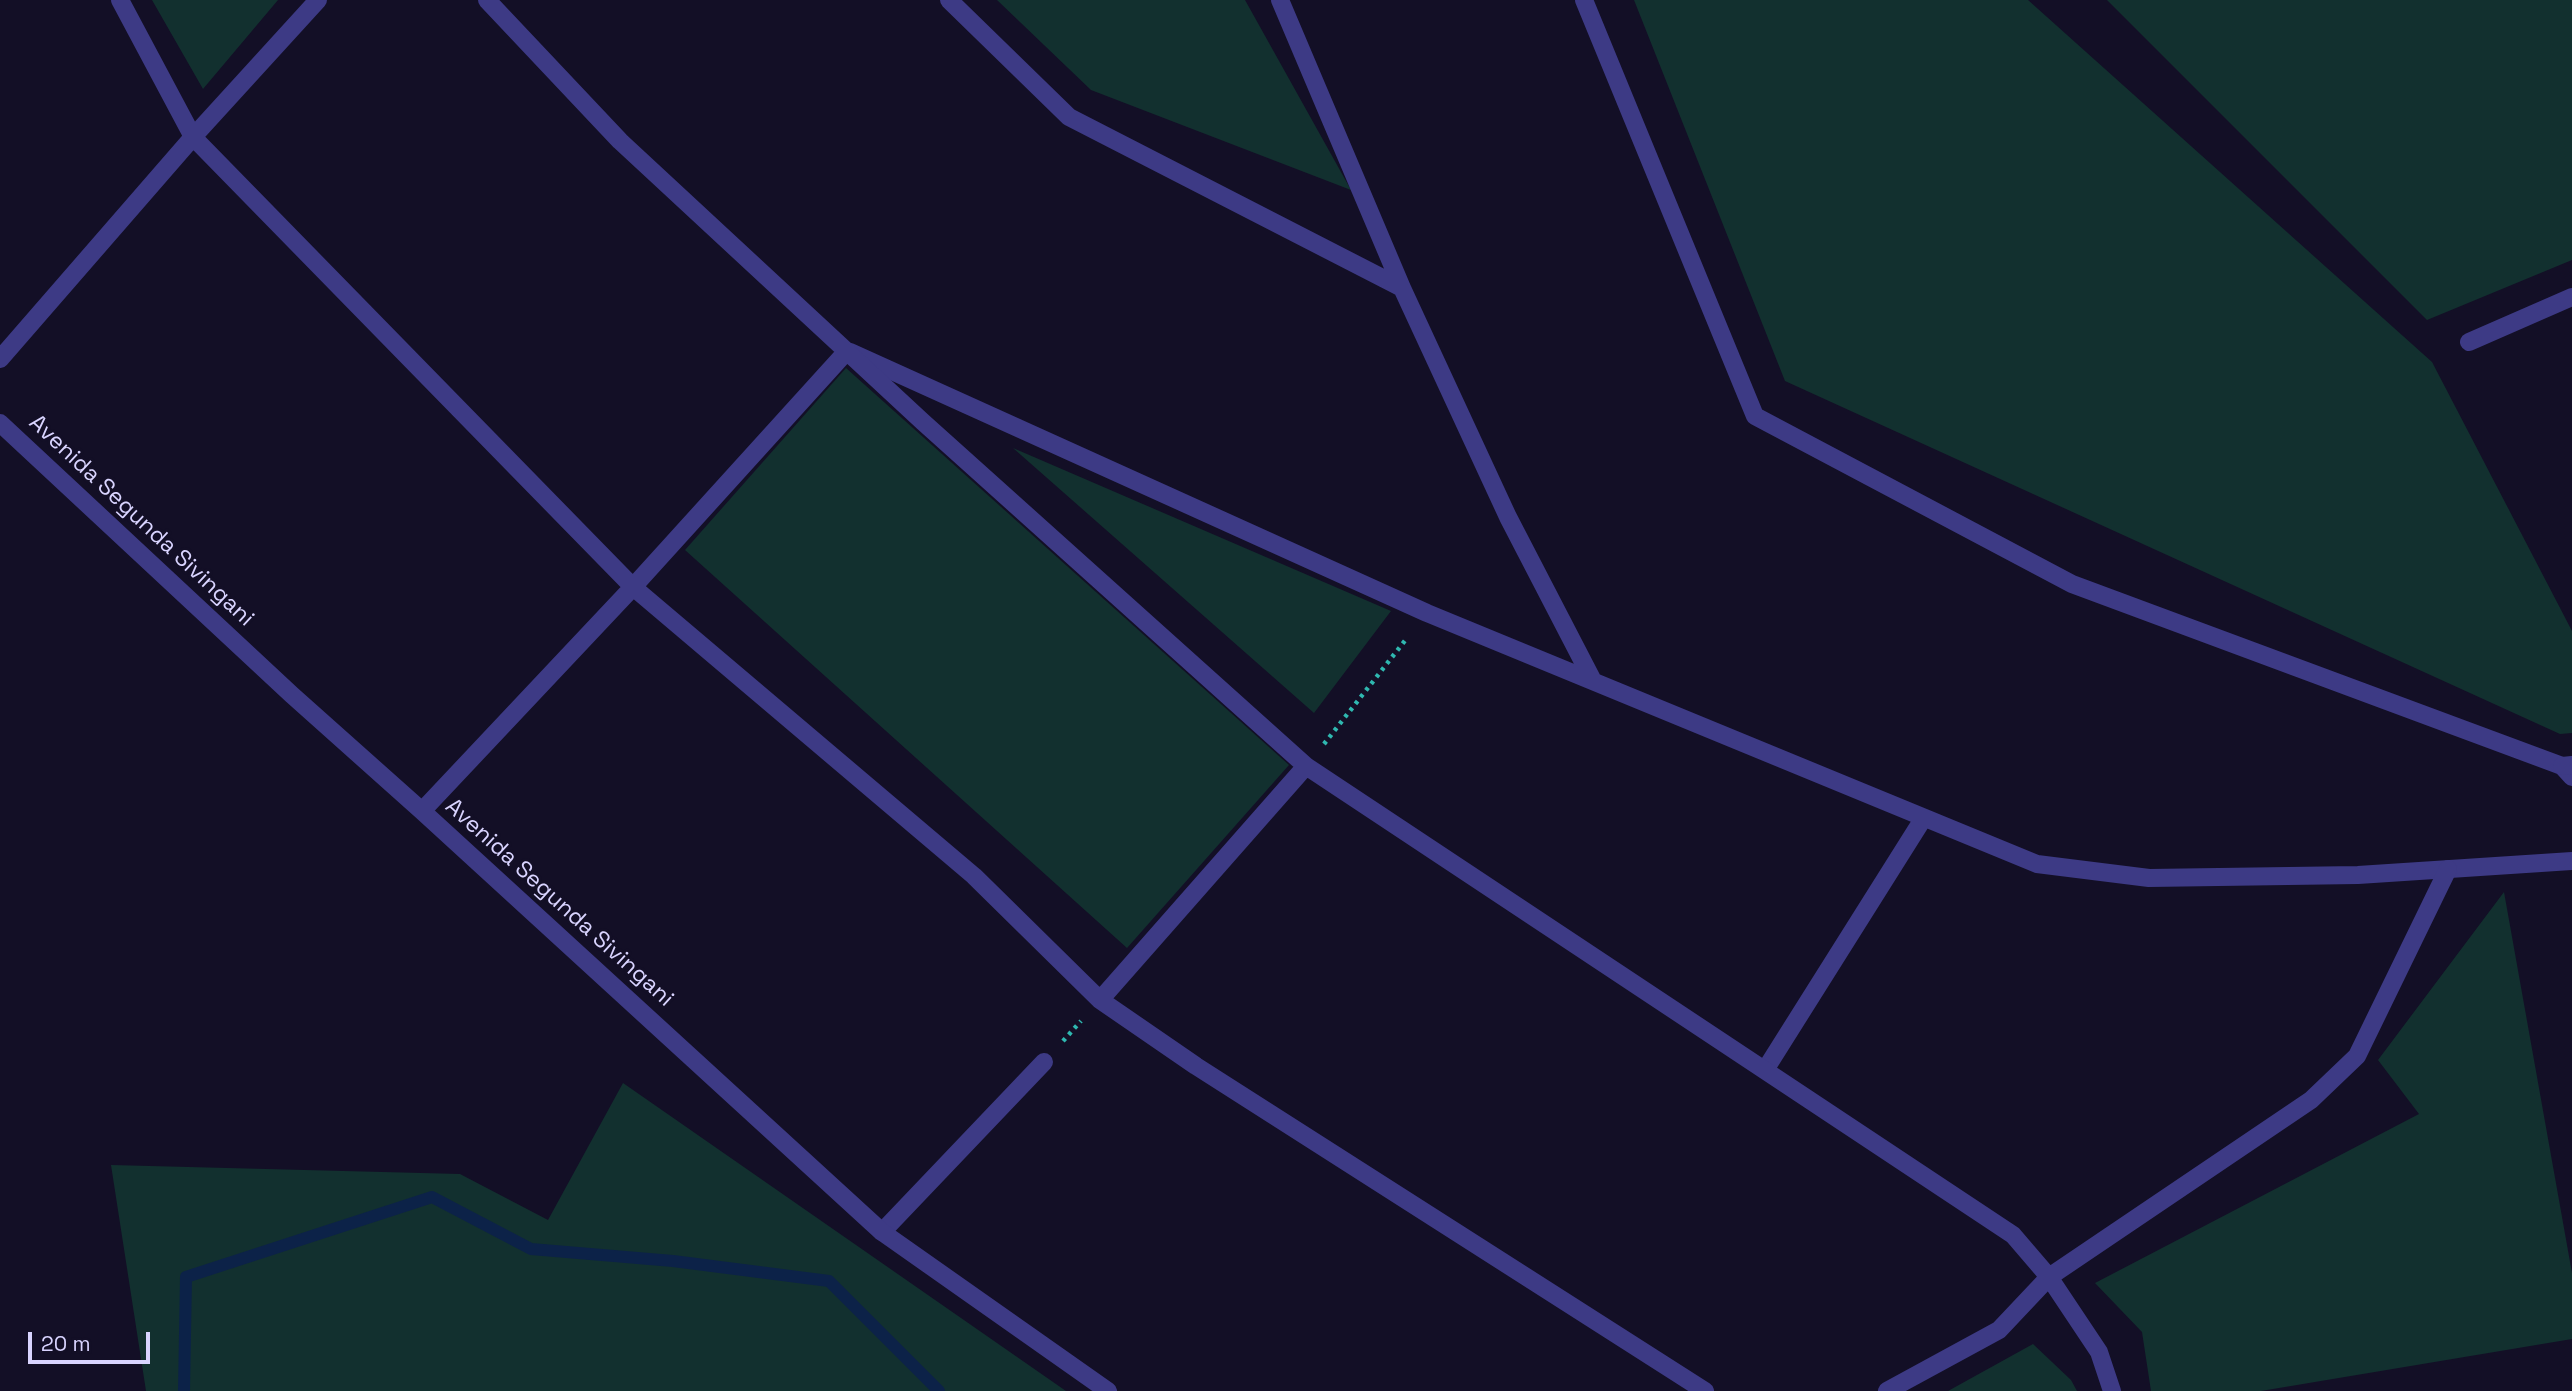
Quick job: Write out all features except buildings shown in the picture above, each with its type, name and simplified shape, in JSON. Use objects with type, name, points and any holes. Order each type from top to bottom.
[{"type":"street","points":[[120,0],[193,137],[633,587],[974,876],[1100,1000],[1196,1066],[1705,1391]]},
{"type":"street","points":[[0,359],[193,137],[318,0]]},
{"type":"street","points":[[487,0],[620,141],[846,351],[1306,766],[2013,1235],[2049,1277],[2099,1352],[2112,1391]]},
{"type":"street","points":[[949,0],[1069,117],[1402,288]]},
{"type":"street","points":[[1280,0],[1402,288],[1508,517],[1593,681]]},
{"type":"street","points":[[1584,0],[1755,416],[2072,584],[2569,769]]},
{"type":"street","points":[[2469,342],[2572,297]]},
{"type":"street","points":[[422,811],[633,587],[846,351]]},
{"type":"street","points":[[846,351],[1427,612],[1923,819],[2038,864],[2149,878],[2358,875],[2572,861]]},
{"type":"street","name":"Avenida Segunda Sivingani","points":[[0,423],[292,695],[882,1232],[1108,1391]]},
{"type":"street","points":[[1100,1000],[1306,766]]},
{"type":"street","points":[[1765,1070],[1923,819]]},
{"type":"street","points":[[1888,1391],[1999,1330],[2049,1277],[2311,1100],[2357,1056],[2448,869]]},
{"type":"street","points":[[882,1232],[1044,1062]]},
{"type":"path","points":[[1306,766],[1427,612]]},
{"type":"path","points":[[1044,1062],[1100,1000]]},
{"type":"green space","points":[[152,0],[278,0],[203,89]]},
{"type":"green space","points":[[997,0],[1245,0],[1351,190],[1091,90]]},
{"type":"green space","points":[[1634,0],[2028,0],[2432,362],[2572,631],[2572,733],[2560,734],[1785,381]]},
{"type":"green space","points":[[2107,0],[2572,0],[2572,260],[2427,320]]},
{"type":"green space","points":[[846,368],[1289,765],[1127,948],[685,550]]},
{"type":"green space","points":[[1013,448],[1391,611],[1314,713]]},
{"type":"green space","points":[[2504,892],[2572,1273],[2572,1339],[2261,1391],[2151,1391],[2142,1332],[2095,1283],[2419,1114],[2378,1060]]},
{"type":"green space","points":[[623,1083],[1066,1391],[146,1391],[111,1165],[460,1174],[548,1220]]},
{"type":"green space","points":[[2033,1344],[2071,1380],[2077,1391],[1948,1391]]},
{"type":"waterway","points":[[184,1391],[186,1277],[432,1197],[531,1249],[673,1261],[829,1281],[939,1391]]}]
